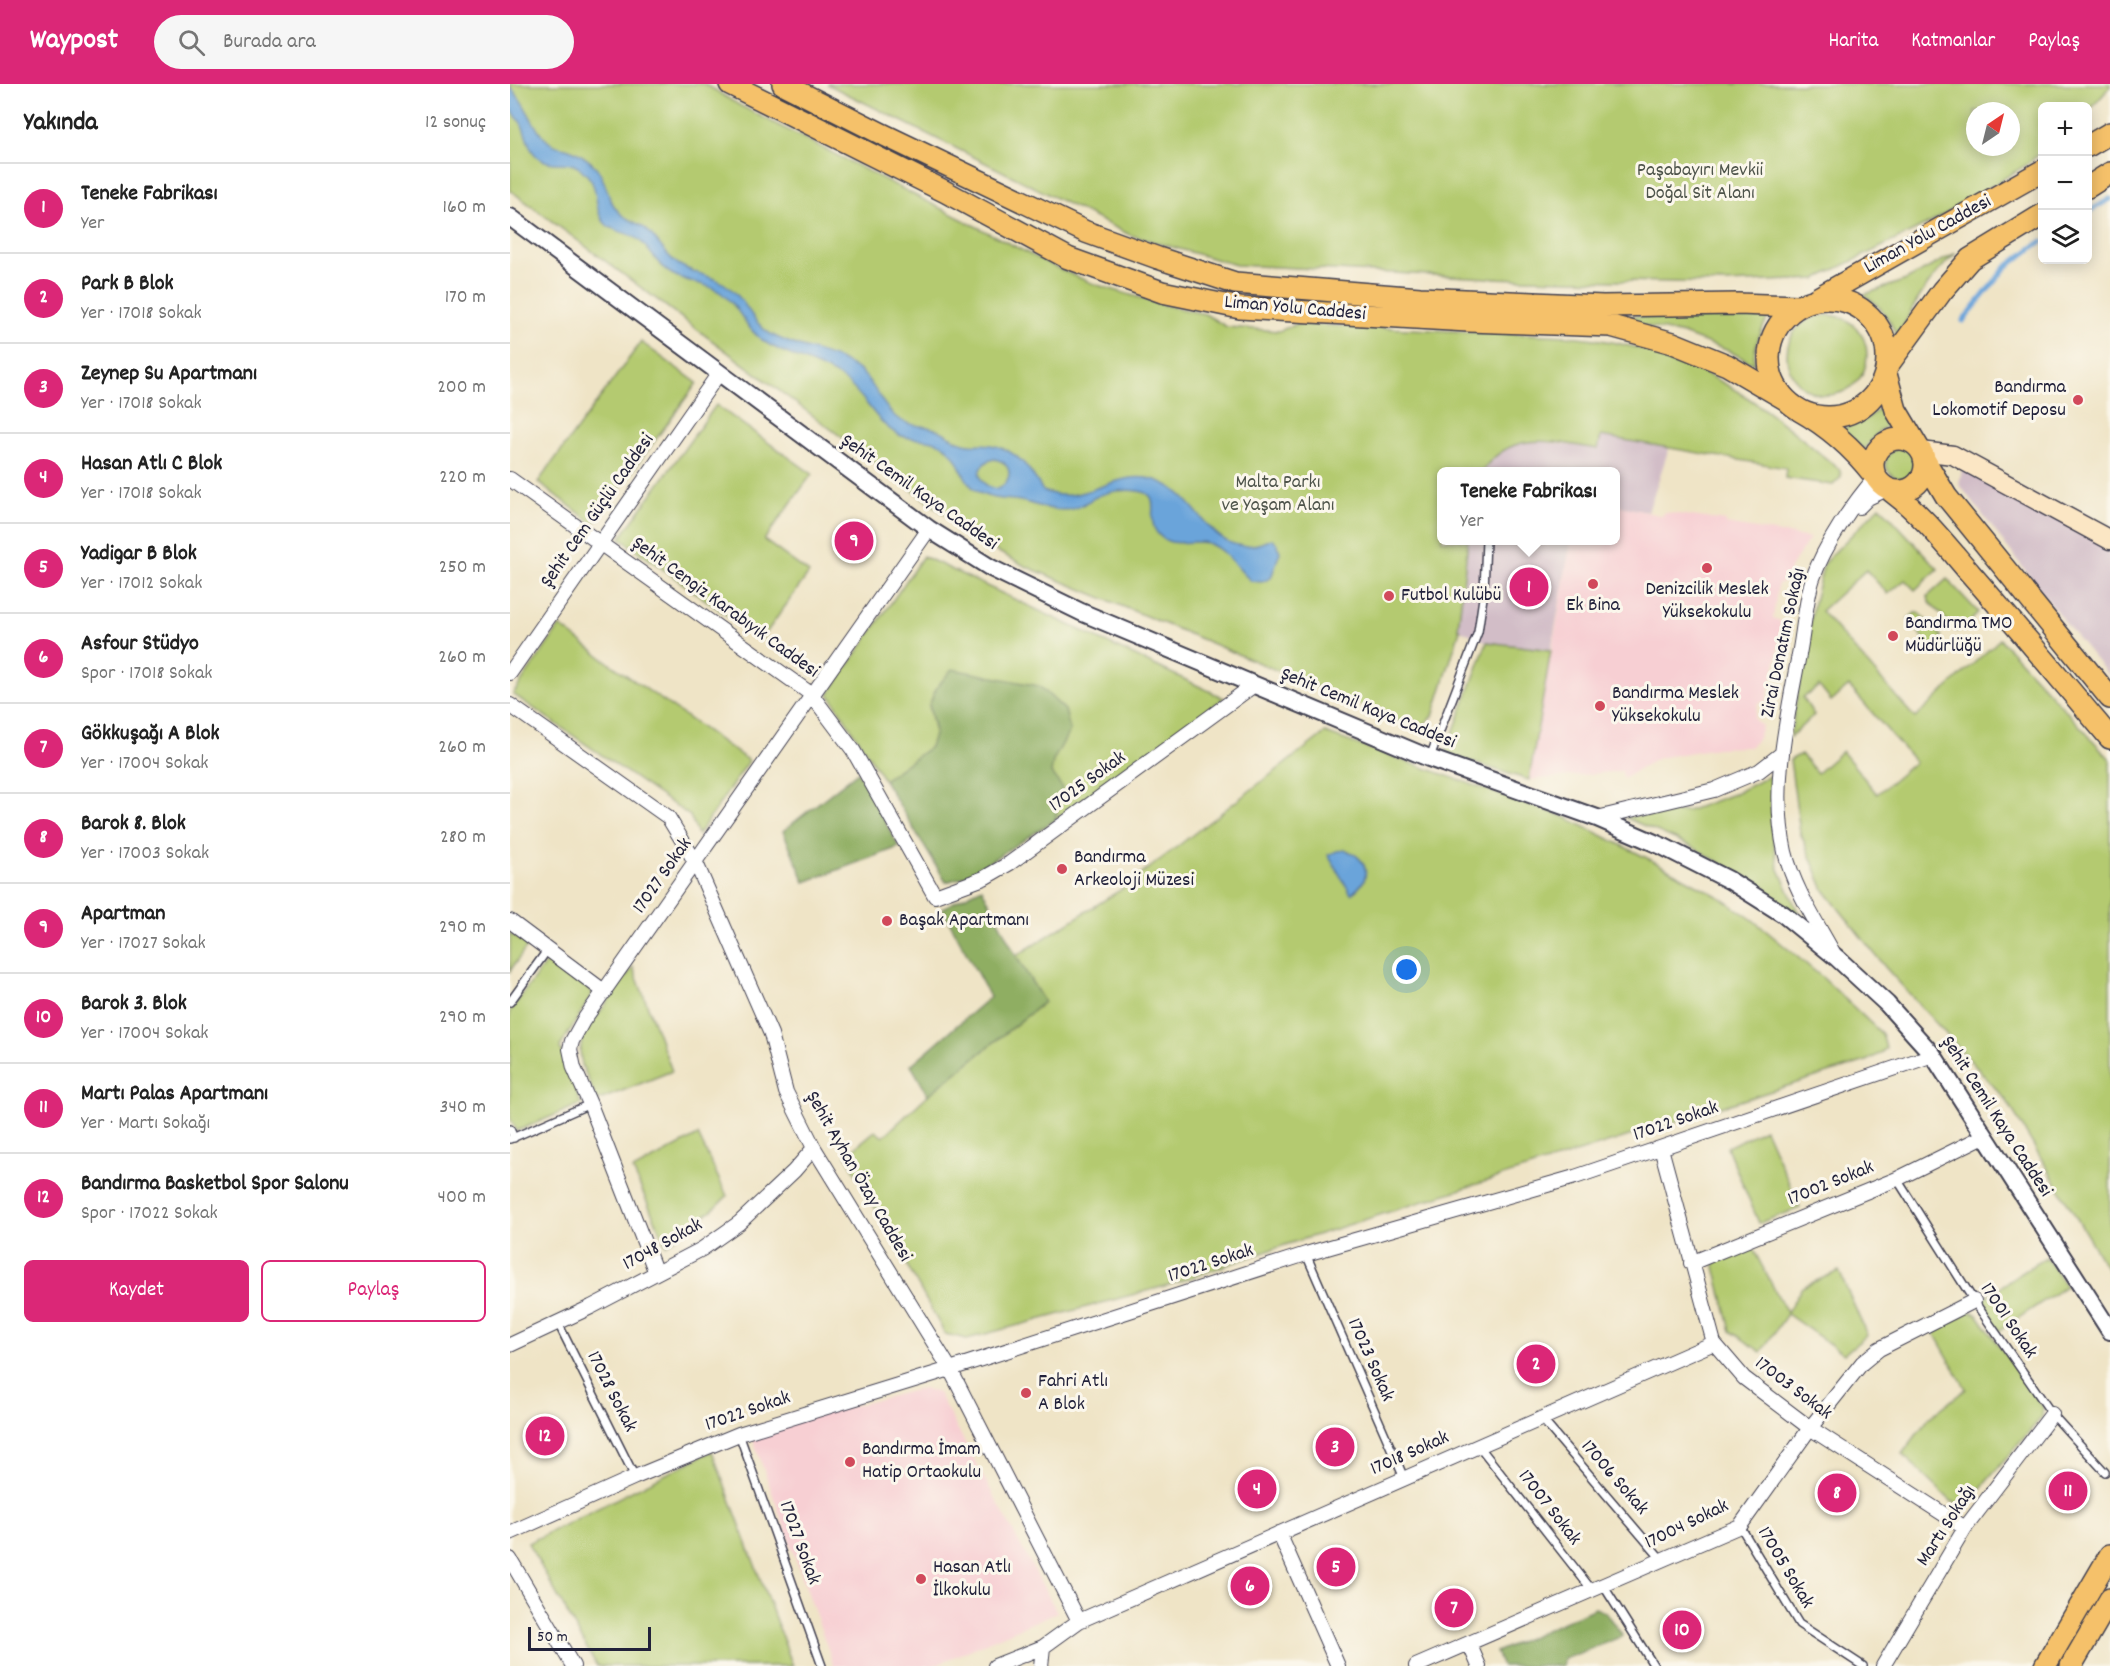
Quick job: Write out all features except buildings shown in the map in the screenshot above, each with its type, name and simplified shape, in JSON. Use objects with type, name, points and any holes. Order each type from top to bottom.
[{"type":"main road","name":"Liman Yolu Caddesi","points":[[730,84],[944,191],[1068,258],[1162,292],[1251,309],[1611,326],[1673,343],[1727,365],[1792,404]]},
{"type":"main road","name":"Liman Yolu Caddesi","points":[[783,84],[880,134],[1086,231],[1158,258],[1235,283],[1420,298],[1580,305],[1806,303],[2038,174]]},
{"type":"main road","points":[[2092,144],[2110,133]]},
{"type":"main road","points":[[2092,184],[2110,173]]},
{"type":"main road","points":[[1792,404],[1815,416],[1831,418],[1861,408],[1880,388],[1887,370],[1942,291],[1970,259],[2038,218]]},
{"type":"main road","points":[[2110,698],[1946,496],[1896,410],[1887,370],[1887,346],[1880,328],[1868,313],[1852,303],[1833,298],[1806,303],[1784,318],[1774,332],[1769,349],[1769,367],[1775,384],[1792,404],[1846,443],[1882,483],[1906,502],[2010,619],[2110,738]]},
{"type":"main road","points":[[1903,439],[1912,442],[1921,453],[1924,474],[1920,482],[1907,491],[1882,483],[1872,465],[1874,456],[1885,442],[1903,439]]},
{"type":"main road","points":[[1921,453],[1937,452],[1959,458],[2110,540]]},
{"type":"main road","points":[[2045,1666],[2110,1555]]},
{"type":"main road","points":[[2072,1666],[2110,1599]]},
{"type":"street","name":"Şehit Cemil Kaya Caddesi","points":[[510,218],[929,530],[961,551],[1081,612],[1254,685],[1429,758],[1597,818],[1664,847],[1729,880],[1783,914],[1837,958],[1887,1004],[1933,1055],[2110,1331]]},
{"type":"street","name":"Şehit Cem Güçlü Caddesi","points":[[510,673],[719,373]]},
{"type":"street","name":"Şehit Cengiz Karabıyık Caddesi","points":[[510,479],[812,694],[853,750],[935,896]]},
{"type":"street","name":"Zirai Donatım Sokağı","points":[[1837,958],[1797,887],[1785,852],[1780,817],[1781,754],[1813,578],[1830,544],[1860,496],[1882,483]]},
{"type":"street","name":"17027 Sokak","points":[[656,1273],[574,1068],[570,1048],[576,1032],[929,530]]},
{"type":"street","name":"17025 Sokak","points":[[935,896],[984,878],[1010,863],[1254,685]]},
{"type":"street","name":"Şehit Ayhan Özay Caddesi","points":[[510,705],[668,817],[696,863],[771,1034],[786,1092],[814,1148],[950,1369],[1079,1621]]},
{"type":"street","points":[[1597,818],[1714,790],[1759,771],[1781,754]]},
{"type":"street","points":[[510,921],[605,992]]},
{"type":"street","name":"17022 Sokak","points":[[510,1533],[739,1434],[950,1369],[1306,1254],[1575,1177],[1933,1055]]},
{"type":"street","name":"17002 Sokak","points":[[1691,1263],[1897,1179],[1984,1136]]},
{"type":"street","name":"17048 Sokak","points":[[510,1346],[702,1249],[739,1223],[794,1171],[814,1148]]},
{"type":"street","name":"17003 Sokak","points":[[1661,1148],[1714,1343],[1744,1378],[1810,1428],[1965,1528]]},
{"type":"street","name":"17004 Sokak","points":[[1416,1666],[1740,1526],[1810,1428],[1862,1363],[1870,1356],[1974,1301]]},
{"type":"street","name":"17018 Sokak","points":[[995,1666],[1043,1647],[1079,1621],[1714,1343]]},
{"type":"street","name":"Martı Sokağı","points":[[1883,1666],[1965,1528],[2052,1414]]},
{"type":"street","points":[[1279,1533],[1338,1666]]},
{"type":"street","points":[[510,1559],[573,1666]]},
{"type":"street","points":[[1469,1643],[1479,1666]]},
{"type":"street","points":[[1041,1666],[1043,1647]]},
{"type":"lane","points":[[1429,758],[1478,632],[1484,591],[1486,545]]},
{"type":"lane","points":[[510,1002],[548,949]]},
{"type":"lane","points":[[510,1129],[512,1138],[590,1104]]},
{"type":"lane","name":"17001 Sokak","points":[[1897,1179],[1974,1301],[2052,1414],[2105,1472]]},
{"type":"lane","name":"17023 Sokak","points":[[1306,1254],[1404,1478]]},
{"type":"lane","name":"17028 Sokak","points":[[558,1323],[635,1477]]},
{"type":"lane","name":"17006 Sokak","points":[[1541,1418],[1662,1560]]},
{"type":"lane","name":"17027 Sokak","points":[[739,1434],[822,1666]]},
{"type":"lane","name":"17007 Sokak","points":[[1479,1446],[1597,1588],[1654,1666]]},
{"type":"lane","name":"17005 Sokak","points":[[1740,1526],[1799,1624],[1863,1666]]},
{"type":"shaded area","points":[[1600,436],[1669,448],[1648,512],[1620,506],[1620,467],[1486,467],[1496,455],[1514,444],[1534,441],[1598,449]]},
{"type":"shaded area","points":[[1964,461],[2110,540],[2110,677],[2067,625],[1959,484]]},
{"type":"shaded area","points":[[1620,506],[1663,516],[1664,512],[1726,521],[1726,524],[1810,538],[1790,568],[1788,580],[1778,584],[1773,618],[1781,621],[1777,657],[1766,701],[1758,703],[1754,719],[1762,726],[1758,738],[1750,747],[1717,748],[1658,758],[1623,779],[1622,771],[1529,780],[1570,545],[1620,545]]},
{"type":"shaded area","points":[[1468,545],[1570,545],[1551,650],[1487,642],[1458,629]]},
{"type":"shaded area","name":"Hasan Atlı İlkokulu","points":[[924,1388],[938,1393],[1057,1612],[933,1666],[834,1666],[752,1437],[757,1430]]},
{"type":"green space","name":"Malta Parkı ve Yaşam Alanı","points":[[510,84],[705,84],[739,105],[1059,269],[1094,284],[1164,305],[1205,314],[1227,327],[1279,331],[1297,324],[1568,336],[1638,348],[1704,373],[1758,404],[1840,470],[1841,477],[1833,485],[1785,478],[1786,468],[1601,436],[1598,449],[1535,441],[1507,448],[1494,457],[1485,467],[1437,467],[1437,545],[1468,545],[1458,629],[1460,630],[1433,716],[1416,728],[1025,566],[989,547],[510,190]]},
{"type":"green space","name":"Paşabayırı Mevkii Doğal Sit Alanı","points":[[827,84],[2110,84],[2110,87],[2092,107],[2092,102],[2038,102],[2038,155],[2023,167],[1930,223],[1816,279],[1726,283],[1567,280],[1236,265],[1130,235]]},
{"type":"green space","points":[[1956,253],[1922,293],[1897,339],[1884,313],[1863,295],[1906,280]]},
{"type":"green space","points":[[1770,313],[1757,344],[1754,364],[1729,351],[1683,334],[1612,319],[1612,315],[1687,319]]},
{"type":"green space","points":[[1827,315],[1842,318],[1855,327],[1864,340],[1867,355],[1864,370],[1855,383],[1842,392],[1827,395],[1812,392],[1799,383],[1790,370],[1787,355],[1790,340],[1799,327],[1812,318]]},
{"type":"green space","points":[[641,342],[697,383],[594,524],[538,482]]},
{"type":"green space","points":[[1887,403],[1895,420],[1878,432],[1864,450],[1841,429],[1866,419]]},
{"type":"green space","points":[[716,405],[812,474],[764,540],[809,573],[761,640],[620,538]]},
{"type":"green space","points":[[1901,448],[1912,452],[1916,463],[1912,474],[1901,478],[1890,474],[1886,463],[1890,452]]},
{"type":"green space","points":[[1880,506],[1938,569],[1915,590],[1905,580],[1888,594],[1866,570],[1821,611],[1915,718],[2000,639],[2110,759],[2110,1274],[2007,1101],[1885,967],[1824,890],[1800,832],[1790,760],[1801,754],[1817,773],[1842,751],[1877,794],[1915,762],[1849,686],[1831,701],[1819,686],[1803,698],[1814,715],[1790,737],[1814,602],[1824,563]]},
{"type":"green space","points":[[923,556],[1224,698],[1055,820],[1058,805],[1051,767],[1070,730],[929,705],[935,732],[930,747],[884,780],[829,694]]},
{"type":"green space","points":[[1947,579],[1978,612],[1968,625],[1957,631],[1929,602],[1928,596]]},
{"type":"green space","points":[[1915,613],[1919,613],[1941,635],[1942,644],[1934,651],[1908,619]]},
{"type":"green space","points":[[560,626],[749,761],[698,835],[690,816],[513,694]]},
{"type":"green space","points":[[1487,642],[1551,650],[1529,780],[1445,754]]},
{"type":"green space","points":[[952,669],[1039,686],[1065,710],[1070,730],[1053,761],[1051,773],[1062,787],[1055,820],[967,876],[946,882],[884,780],[930,747],[935,732],[929,705],[937,687]]},
{"type":"green space","points":[[1325,733],[1565,817],[1721,898],[1753,920],[1823,978],[1882,1034],[1886,1048],[1866,1061],[1288,1244],[1169,1285],[967,1339],[945,1334],[846,1155],[875,1131],[883,1137],[928,1095],[1044,1002],[1016,956],[1122,889]]},
{"type":"green space","points":[[858,772],[899,847],[805,882],[783,831]]},
{"type":"green space","points":[[1772,775],[1771,824],[1778,867],[1803,923],[1743,876],[1691,846],[1624,817],[1687,811],[1731,795]]},
{"type":"green space","points":[[982,888],[1016,956],[1044,1002],[928,1095],[911,1065],[990,997],[942,908]]},
{"type":"green space","points":[[510,933],[528,945],[510,971]]},
{"type":"green space","points":[[550,957],[593,993],[560,1047],[581,1104],[517,1131],[510,1118],[510,1011]]},
{"type":"green space","points":[[633,967],[672,1071],[597,1101],[582,1065],[580,1051],[583,1035]]},
{"type":"green space","points":[[1765,1129],[1800,1208],[1759,1223],[1727,1147]]},
{"type":"green space","points":[[698,1135],[727,1196],[666,1245],[633,1170]]},
{"type":"green space","points":[[1751,1245],[1787,1313],[1802,1287],[1839,1271],[1867,1335],[1844,1354],[1787,1314],[1761,1352],[1731,1331],[1714,1263],[1721,1255]]},
{"type":"green space","points":[[2046,1257],[2066,1286],[1999,1331],[1979,1301]]},
{"type":"green space","points":[[1968,1311],[1977,1314],[2043,1407],[2042,1417],[1974,1496],[1961,1504],[1951,1501],[1902,1454],[1930,1417],[1966,1389],[1934,1333]]},
{"type":"green space","points":[[712,1451],[793,1666],[597,1666],[528,1543]]},
{"type":"green space","points":[[1595,1608],[1605,1612],[1623,1636],[1564,1659],[1562,1666],[1502,1666],[1496,1652]]},
{"type":"water","points":[[510,87],[521,100],[543,137],[553,144],[578,153],[593,164],[600,173],[616,209],[648,231],[673,260],[685,268],[725,284],[737,294],[758,323],[769,333],[792,344],[840,360],[861,372],[891,413],[901,421],[936,429],[964,443],[1000,447],[1016,456],[1028,468],[1043,491],[1053,494],[1082,493],[1126,479],[1150,479],[1163,483],[1189,503],[1222,538],[1236,545],[1252,545],[1272,539],[1280,552],[1271,578],[1262,582],[1251,581],[1227,556],[1210,544],[1204,542],[1177,543],[1164,539],[1154,528],[1152,499],[1143,492],[1125,490],[1112,492],[1078,507],[1064,510],[991,497],[976,491],[966,479],[955,458],[944,446],[933,441],[909,438],[889,429],[844,380],[768,344],[753,332],[721,293],[670,273],[639,240],[608,226],[599,214],[594,186],[580,168],[571,164],[541,160],[533,152],[521,123],[510,107]],"holes":[[[994,459],[1008,468],[1009,477],[1003,486],[997,489],[981,480],[980,470],[987,462]]]},
{"type":"water","points":[[1346,850],[1360,859],[1365,870],[1362,883],[1351,894],[1328,855]]},
{"type":"waterway","points":[[2091,210],[2110,199]]},
{"type":"waterway","points":[[1963,321],[2006,267],[2038,244]]},
{"type":"place","name":"Bandırma Lokomotif Deposu","points":[[2078,400]]},
{"type":"place","name":"Apartman","points":[[854,541]]},
{"type":"place","name":"Denizcilik Meslek Yüksekokulu","points":[[1707,568]]},
{"type":"place","name":"Ek Bina","points":[[1593,584]]},
{"type":"place","name":"Teneke Fabrikası","points":[[1529,587]]},
{"type":"place","name":"Futbol Kulübü","points":[[1389,596]]},
{"type":"place","name":"Bandırma TMO Müdürlüğü","points":[[1893,636]]},
{"type":"place","name":"Bandırma Meslek Yüksekokulu","points":[[1600,706]]},
{"type":"place","name":"Bandırma Arkeoloji Müzesi","points":[[1062,869]]},
{"type":"place","name":"Başak Apartmanı","points":[[887,921]]},
{"type":"place","name":"Park B Blok","points":[[1536,1364]]},
{"type":"place","name":"Fahri Atlı A Blok","points":[[1026,1393]]},
{"type":"place","name":"Bandırma Basketbol Spor Salonu","points":[[545,1436]]},
{"type":"place","name":"Zeynep Su Apartmanı","points":[[1335,1447]]},
{"type":"place","name":"Bandırma İmam Hatip Ortaokulu","points":[[850,1462]]},
{"type":"place","name":"Hasan Atlı C Blok","points":[[1257,1489]]},
{"type":"place","name":"Martı Palas Apartmanı","points":[[2068,1491]]},
{"type":"place","name":"Barok 8. Blok","points":[[1837,1493]]},
{"type":"place","name":"Yadigar B Blok","points":[[1336,1567]]},
{"type":"place","name":"Hasan Atlı İlkokulu","points":[[921,1579]]},
{"type":"place","name":"Asfour Stüdyo","points":[[1250,1586]]},
{"type":"place","name":"Gökkuşağı A Blok","points":[[1454,1608]]},
{"type":"place","name":"Barok 3. Blok","points":[[1682,1630]]}]
